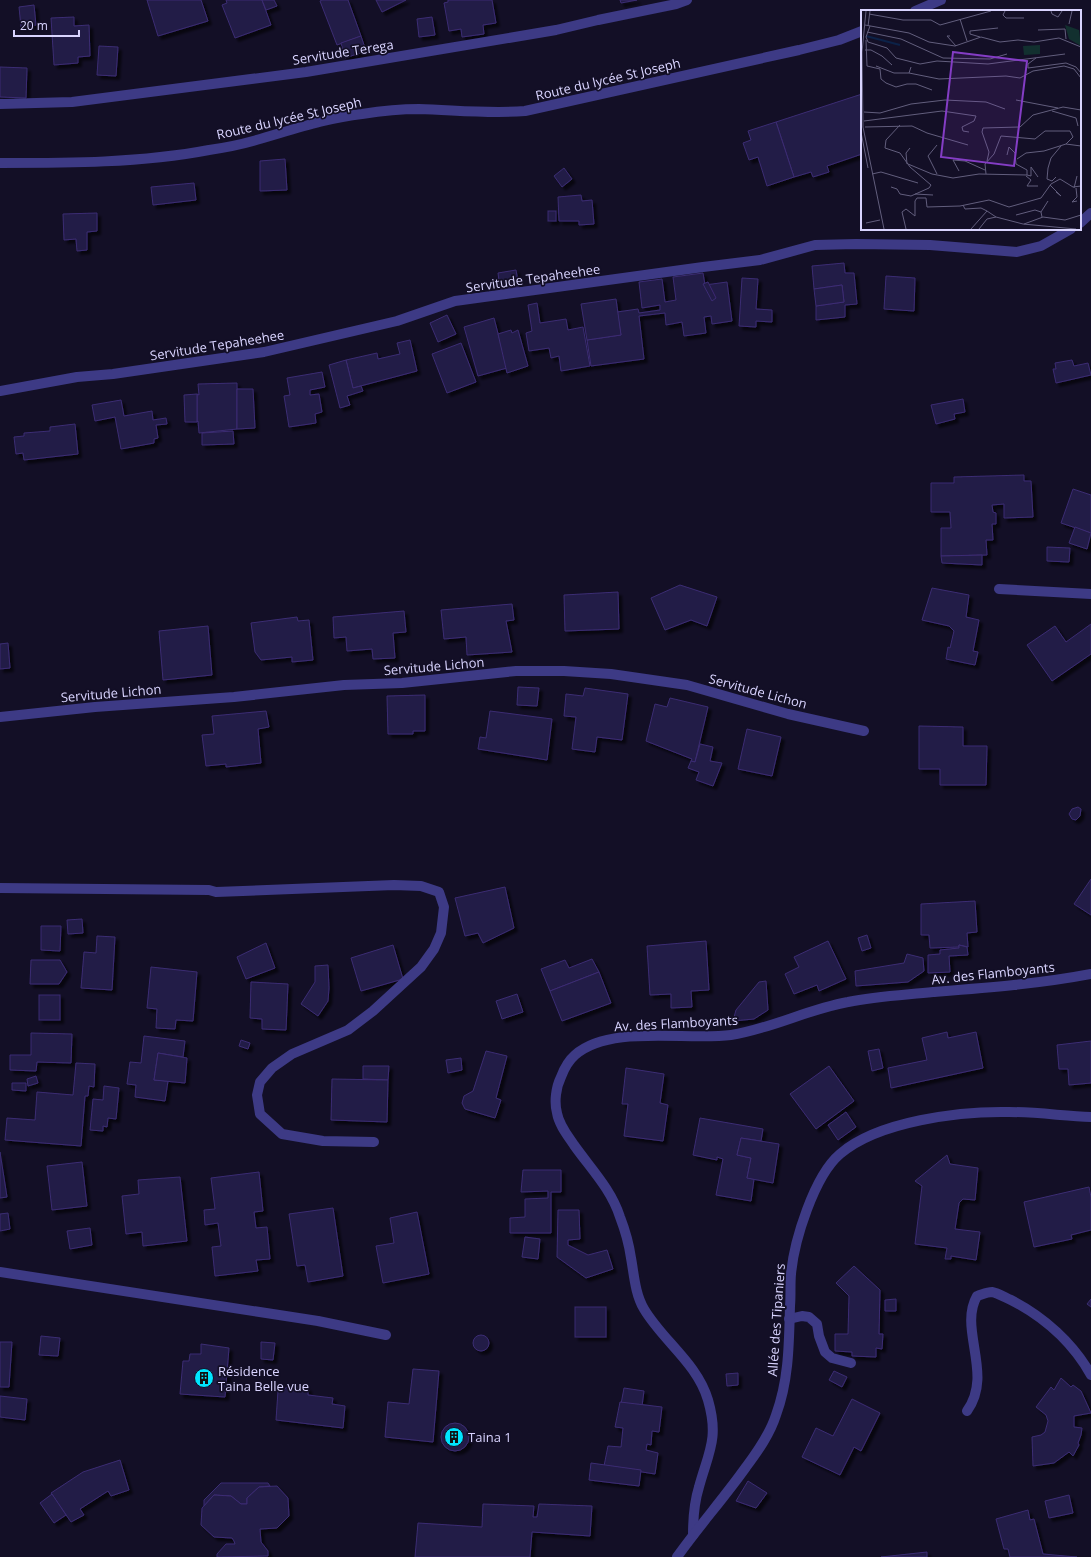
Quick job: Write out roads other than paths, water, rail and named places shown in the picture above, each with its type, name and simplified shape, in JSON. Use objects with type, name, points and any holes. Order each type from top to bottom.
[{"type":"street","name":"Servitude Terega","points":[[0,104],[72,102],[306,72],[556,30],[676,4],[687,0]]},
{"type":"street","points":[[917,10],[941,0]]},
{"type":"street","name":"Route du lycée St Joseph","points":[[0,162],[92,161],[171,156],[208,151],[252,142],[325,121],[360,114],[392,110],[418,109],[497,113],[525,111],[807,48],[839,40],[861,31]]},
{"type":"street","points":[[1081,222],[1091,213]]},
{"type":"street","name":"Servitude Tepaheehee","points":[[0,391],[78,377],[113,374],[264,352],[398,321],[455,301],[760,260],[815,245],[930,245],[1017,252],[1041,246],[1069,230]]},
{"type":"street","points":[[998,589],[1091,594]]},
{"type":"street","name":"Servitude Lichon","points":[[0,717],[95,707],[234,697],[344,685],[402,683],[516,671],[564,671],[611,674],[687,685],[788,714],[864,731]]},
{"type":"street","points":[[0,888],[209,890],[216,892],[394,885],[421,886],[439,892],[444,907],[440,933],[434,949],[421,967],[373,1011],[348,1030],[292,1054],[272,1068],[260,1082],[257,1095],[260,1114],[282,1134],[323,1141],[374,1142]]},
{"type":"street","name":"Av. des Flamboyants","points":[[693,1535],[694,1511],[698,1488],[709,1458],[714,1433],[707,1399],[703,1387],[685,1359],[644,1309],[636,1286],[630,1250],[620,1216],[608,1190],[578,1151],[560,1123],[556,1112],[557,1084],[566,1066],[576,1054],[591,1044],[625,1037],[714,1037],[749,1032],[847,1002],[887,996],[1005,985],[1091,974]]},
{"type":"street","name":"Allée des Tipaniers","points":[[677,1557],[752,1459],[768,1434],[776,1416],[787,1369],[791,1274],[798,1236],[809,1204],[826,1171],[839,1155],[853,1144],[870,1136],[899,1126],[964,1113],[1009,1112],[1091,1117]]},
{"type":"street","points":[[0,1272],[280,1315],[386,1335]]},
{"type":"street","points":[[967,1411],[972,1404],[978,1384],[976,1354],[971,1324],[972,1305],[977,1296],[983,1294],[992,1292],[1017,1303],[1057,1331],[1072,1347],[1091,1375]]},
{"type":"street","points":[[790,1319],[802,1316],[809,1317],[816,1324],[825,1352],[832,1358],[851,1363]]},
{"type":"place","name":"Résidence Taina Belle vue","points":[[204,1378]]},
{"type":"place","name":"Taina 1","points":[[454,1437]]}]
